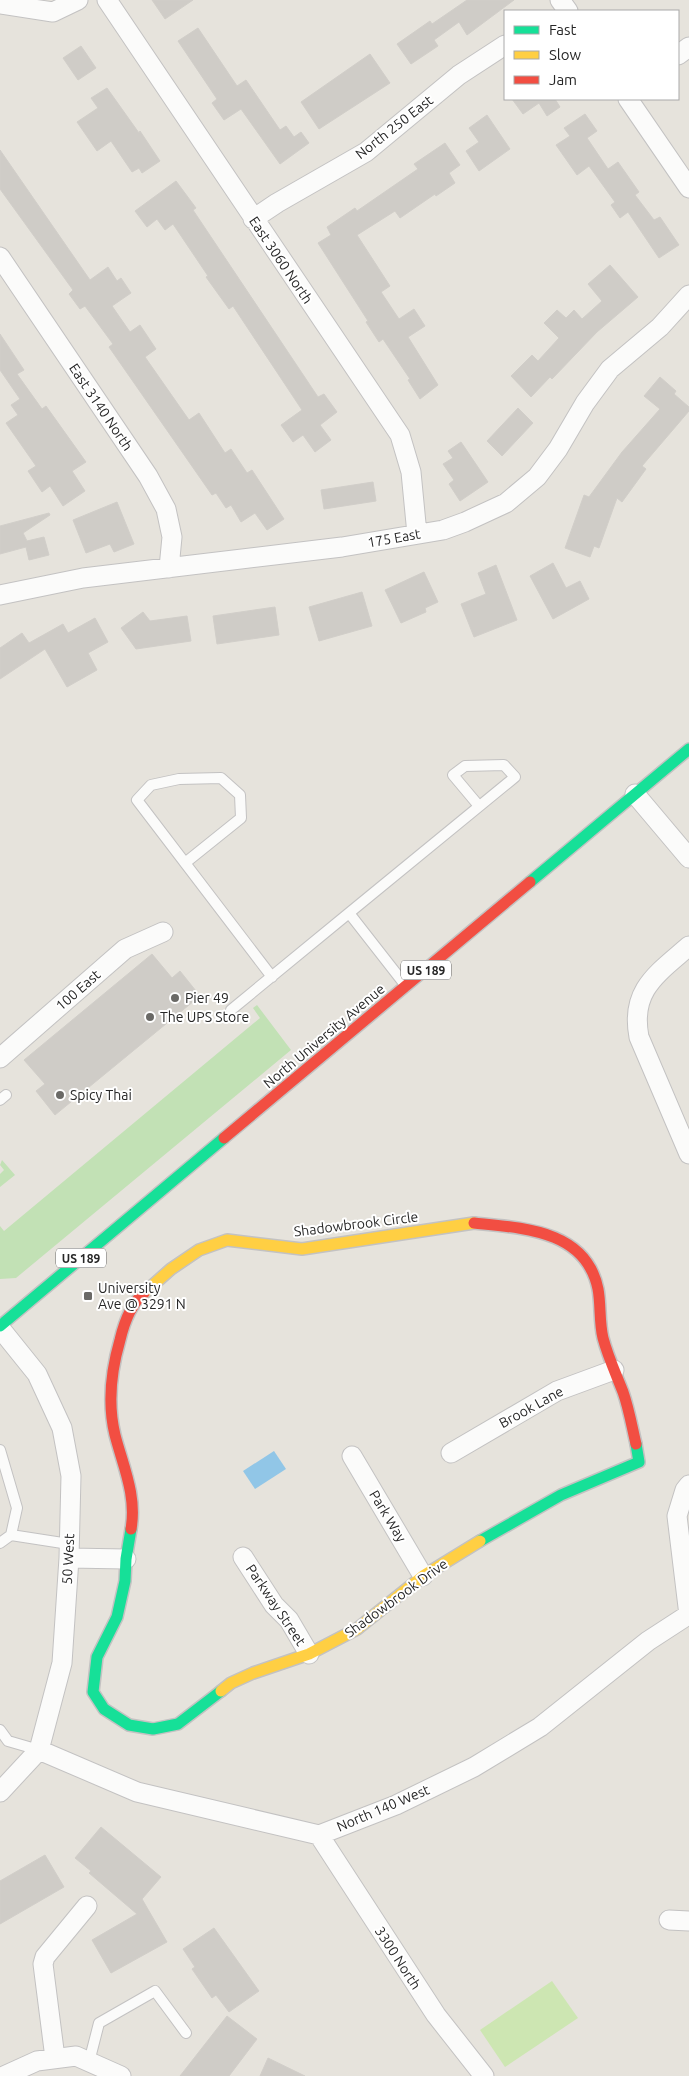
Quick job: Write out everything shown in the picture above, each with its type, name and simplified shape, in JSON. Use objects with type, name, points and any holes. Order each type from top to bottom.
[{"type":"main road","name":"North University Avenue","points":[[0,1327],[689,749]]},
{"type":"main road","name":"Shadowbrook Circle","points":[[126,1558],[133,1520],[129,1477],[114,1434],[110,1396],[112,1365],[122,1326],[137,1299],[171,1269],[199,1250],[226,1240],[302,1249],[474,1223],[534,1229],[560,1238],[578,1252],[591,1267],[598,1288],[600,1322],[614,1370],[626,1402],[639,1462]]},
{"type":"main road","name":"Shadowbrook Drive","points":[[126,1558],[125,1581],[117,1617],[97,1657],[93,1692],[104,1709],[129,1725],[153,1729],[178,1724],[230,1683],[252,1673],[309,1654],[357,1629],[423,1576],[452,1557],[561,1495],[639,1462]]},
{"type":"street","points":[[0,4],[53,12],[78,0]]},
{"type":"street","name":"East 3060 North","points":[[107,0],[253,220],[400,435],[412,472],[417,534]]},
{"type":"street","name":"North 250 East","points":[[253,220],[277,203],[366,152],[459,75],[504,46]]},
{"type":"street","points":[[629,100],[689,188]]},
{"type":"street","name":"East 3140 North","points":[[0,258],[148,476],[166,509],[172,537],[169,568]]},
{"type":"street","name":"175 East","points":[[0,595],[83,578],[342,547],[443,530],[466,522],[506,503],[537,477],[558,449],[585,402],[610,370],[660,327],[689,295]]},
{"type":"street","points":[[636,794],[689,858]]},
{"type":"street","name":"100 East","points":[[0,1058],[125,949],[163,932]]},
{"type":"street","points":[[689,946],[652,979],[640,996],[636,1020],[639,1037],[689,1154]]},
{"type":"street","name":"50 West","points":[[0,1327],[36,1374],[62,1428],[72,1476],[62,1663],[39,1750],[0,1792]]},
{"type":"street","name":"Brook Lane","points":[[451,1453],[557,1391],[614,1370]]},
{"type":"street","name":"Park Way","points":[[352,1456],[423,1576]]},
{"type":"street","points":[[689,1485],[685,1490],[677,1516],[689,1615]]},
{"type":"street","points":[[69,1551],[126,1558]]},
{"type":"street","name":"Parkway Street","points":[[243,1557],[274,1605],[288,1620],[309,1654]]},
{"type":"street","name":"North 140 West","points":[[39,1750],[137,1792],[319,1835],[396,1805],[474,1767],[540,1727],[648,1641],[689,1615]]},
{"type":"street","name":"3300 North","points":[[319,1835],[436,2015],[484,2076]]},
{"type":"street","points":[[55,2058],[43,1964],[45,1958],[87,1906]]},
{"type":"street","points":[[669,1920],[689,1922]]},
{"type":"street","points":[[4,2076],[37,2061],[76,2056],[121,2076]]},
{"type":"lane","points":[[231,1010],[515,777],[504,765],[465,766],[452,776],[479,806]]},
{"type":"lane","points":[[186,863],[241,818],[240,795],[221,778],[179,779],[151,785],[137,800],[272,976]]},
{"type":"lane","points":[[349,913],[406,986]]},
{"type":"lane","points":[[0,1450],[17,1508],[11,1535],[0,1543]]},
{"type":"lane","points":[[11,1535],[69,1551]]},
{"type":"lane","points":[[0,1730],[8,1741],[39,1750]]},
{"type":"lane","points":[[89,2062],[99,2023],[155,1991],[186,2034]]},
{"type":"green space","points":[[257,1005],[291,1050],[16,1278],[0,1279],[0,1226],[4,1231],[260,1018],[253,1008]]},
{"type":"green space","points":[[2,1160],[15,1175],[0,1187],[0,1174],[4,1170],[0,1165]]},
{"type":"green space","points":[[552,1981],[578,2018],[505,2067],[480,2030]]},
{"type":"water","points":[[274,1451],[286,1469],[255,1489],[243,1471]]},
{"type":"building","points":[[152,0],[193,0],[165,19]]},
{"type":"building","points":[[467,0],[514,0],[467,35],[459,22],[434,40],[438,46],[411,64],[397,44],[430,21],[432,24]]},
{"type":"building","points":[[198,28],[237,86],[246,80],[280,130],[286,126],[294,137],[301,132],[309,143],[280,164],[241,109],[224,120],[212,103],[217,99],[178,41]]},
{"type":"building","points":[[81,46],[96,68],[78,80],[63,58]]},
{"type":"building","points":[[370,54],[390,83],[319,129],[301,102]]},
{"type":"building","points":[[107,88],[160,161],[142,173],[139,168],[132,172],[111,141],[97,151],[77,122],[98,108],[91,98]]},
{"type":"building","points":[[513,100],[556,100],[560,107],[547,116],[539,103],[523,114]]},
{"type":"building","points":[[585,114],[597,131],[587,138],[608,169],[618,162],[639,192],[635,195],[654,220],[660,217],[679,245],[659,258],[628,212],[620,218],[611,205],[615,202],[589,166],[577,175],[556,145],[570,136],[564,128]]},
{"type":"building","points":[[487,115],[510,149],[479,171],[466,151],[479,142],[469,128]]},
{"type":"building","points":[[445,143],[460,165],[449,173],[455,183],[400,218],[395,211],[357,235],[390,286],[381,292],[399,319],[414,309],[425,326],[408,337],[438,385],[420,399],[408,380],[410,379],[383,339],[379,342],[366,322],[368,321],[318,243],[331,235],[327,227],[355,208],[357,211],[418,169],[414,164]]},
{"type":"building","points":[[0,150],[90,280],[108,267],[117,281],[121,278],[131,293],[112,306],[130,332],[140,325],[156,349],[145,357],[189,420],[199,413],[225,453],[231,449],[247,473],[252,470],[284,519],[267,530],[255,513],[241,522],[231,505],[226,508],[216,493],[212,495],[109,347],[113,344],[85,306],[80,309],[69,294],[73,290],[0,189]]},
{"type":"building","points":[[176,181],[196,208],[193,210],[318,397],[324,394],[337,412],[320,425],[331,440],[315,452],[303,435],[293,442],[281,425],[302,410],[233,306],[229,309],[206,277],[208,276],[173,224],[165,230],[157,219],[147,227],[135,211]]},
{"type":"building","points":[[610,265],[638,297],[597,332],[552,379],[550,377],[531,397],[511,376],[532,355],[538,361],[559,338],[544,323],[557,310],[566,318],[574,310],[582,319],[602,301],[588,284]]},
{"type":"building","points":[[0,334],[24,370],[17,374],[42,409],[46,406],[86,462],[72,471],[85,491],[63,506],[50,486],[42,492],[28,471],[36,466],[6,423],[18,415],[11,405],[20,399],[0,370]]},
{"type":"building","points":[[660,377],[676,391],[674,394],[689,407],[689,411],[642,466],[646,469],[622,502],[617,498],[599,548],[594,546],[590,557],[565,548],[584,495],[589,497],[622,452],[660,409],[644,396]]},
{"type":"building","points":[[518,408],[533,423],[502,456],[487,441]]},
{"type":"building","points":[[461,442],[488,482],[460,501],[449,484],[454,480],[443,464],[453,458],[448,451]]},
{"type":"building","points":[[373,482],[376,501],[324,509],[321,490]]},
{"type":"building","points":[[117,502],[134,544],[114,552],[110,544],[86,553],[73,520]]},
{"type":"building","points":[[49,513],[50,515],[23,533],[27,541],[44,537],[49,555],[29,560],[26,547],[0,554],[0,526]]},
{"type":"building","points":[[553,563],[566,588],[580,581],[589,599],[553,619],[530,576]]},
{"type":"building","points":[[496,565],[517,620],[474,637],[461,604],[486,594],[478,573]]},
{"type":"building","points":[[424,572],[438,602],[425,608],[426,612],[401,623],[385,590]]},
{"type":"building","points":[[362,592],[372,626],[319,641],[309,607]]},
{"type":"building","points":[[275,607],[279,635],[217,644],[213,616]]},
{"type":"building","points":[[143,612],[150,621],[187,616],[191,641],[136,649],[121,628]]},
{"type":"building","points":[[95,618],[108,642],[88,653],[97,670],[67,687],[45,649],[0,679],[0,648],[22,633],[29,643],[63,624],[68,633]]},
{"type":"building","points":[[152,954],[172,978],[180,971],[200,996],[55,1115],[36,1091],[45,1084],[24,1060]]},
{"type":"building","points":[[101,1827],[161,1877],[142,1899],[167,1942],[111,1973],[92,1940],[137,1914],[89,1873],[91,1871],[75,1858]]},
{"type":"building","points":[[45,1855],[64,1887],[0,1924],[0,1881]]},
{"type":"building","points":[[214,1928],[259,1991],[229,2012],[216,1995],[212,1998],[192,1969],[195,1967],[183,1949]]},
{"type":"building","points":[[227,2016],[257,2039],[229,2076],[180,2076]]},
{"type":"building","points":[[268,2058],[305,2076],[260,2076]]},
{"type":"traffic: fast","points":[[530,882],[689,749]]},
{"type":"traffic: fast","points":[[0,1326],[224,1138]]},
{"type":"traffic: fast","points":[[480,1541],[561,1495],[639,1462],[636,1444]]},
{"type":"traffic: fast","points":[[131,1529],[126,1559],[125,1581],[117,1617],[97,1657],[93,1692],[104,1709],[129,1725],[153,1729],[178,1724],[221,1691]]},
{"type":"traffic: slow","points":[[144,1293],[171,1269],[199,1250],[227,1240],[302,1249],[474,1223]]},
{"type":"traffic: slow","points":[[221,1691],[231,1683],[253,1673],[309,1654],[357,1629],[423,1576],[480,1541]]},
{"type":"traffic: jam","points":[[224,1138],[530,882]]},
{"type":"traffic: jam","points":[[474,1223],[512,1227],[550,1236],[580,1254],[591,1269],[598,1289],[603,1338],[625,1398],[636,1444]]},
{"type":"traffic: jam","points":[[131,1529],[131,1493],[115,1435],[111,1411],[111,1387],[114,1363],[124,1327],[132,1308],[144,1293]]},
{"type":"place","name":"Pier 49","points":[[175,998]]},
{"type":"place","name":"The UPS Store","points":[[150,1017]]},
{"type":"place","name":"Spicy Thai","points":[[60,1095]]},
{"type":"place","name":"University Ave @ 3291 N","points":[[88,1296]]}]
